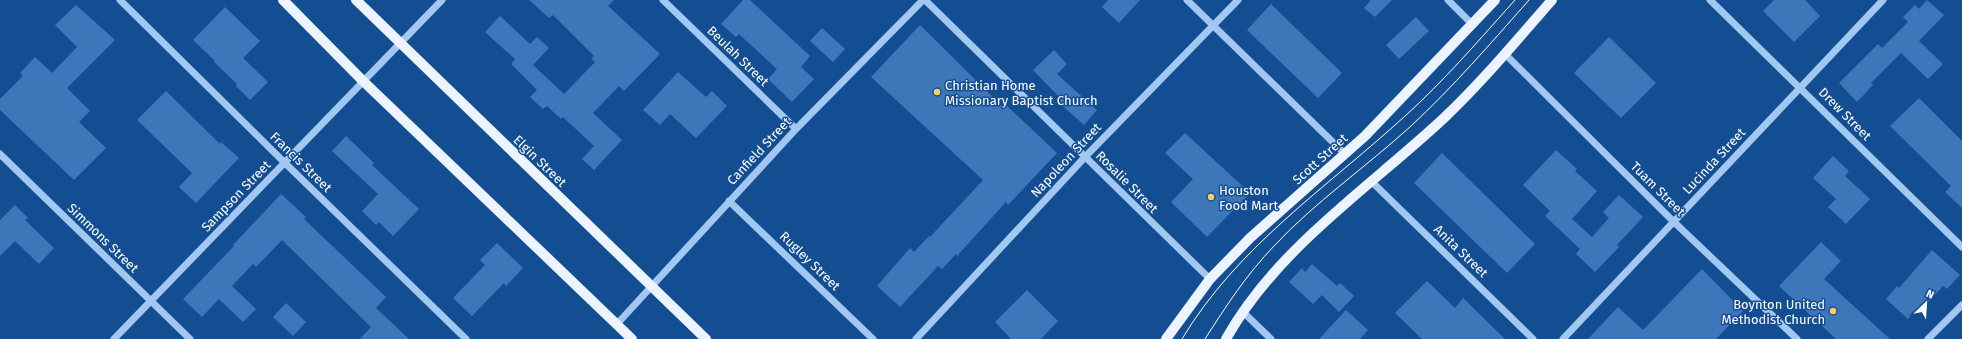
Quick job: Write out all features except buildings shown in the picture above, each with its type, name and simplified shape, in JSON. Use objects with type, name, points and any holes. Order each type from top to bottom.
[{"type":"main road","points":[[283,0],[363,81],[632,339]]},
{"type":"main road","name":"Elgin Street","points":[[356,0],[706,339]]},
{"type":"main road","name":"Scott Street","points":[[1166,339],[1210,279],[1250,238],[1345,154],[1495,0]]},
{"type":"main road","points":[[1226,339],[1242,311],[1303,240],[1444,118],[1505,54],[1552,0]]},
{"type":"street","name":"Francis Street","points":[[120,0],[466,339]]},
{"type":"street","name":"Sampson Street","points":[[114,339],[442,0]]},
{"type":"street","name":"Beulah Street","points":[[663,0],[796,129]]},
{"type":"street","name":"Canfield Street","points":[[617,324],[650,286],[796,129],[924,0]]},
{"type":"street","name":"Rosalie Street","points":[[924,0],[1210,279]]},
{"type":"street","points":[[1187,0],[1345,154]]},
{"type":"street","name":"Napoleon Street","points":[[916,339],[1085,157],[1238,0]]},
{"type":"street","points":[[1448,0],[1472,24]]},
{"type":"street","name":"Drew Street","points":[[1710,0],[1962,247]]},
{"type":"street","name":"Lucinda Street","points":[[1563,339],[1883,0]]},
{"type":"street","name":"Tuam Street","points":[[1505,54],[1674,222],[1798,339]]},
{"type":"street","name":"Simmons Street","points":[[0,154],[190,339]]},
{"type":"street","name":"Anita Street","points":[[1371,181],[1533,339]]},
{"type":"street","name":"Rugley Street","points":[[729,201],[874,339]]},
{"type":"street","points":[[1928,339],[1962,304]]},
{"type":"street","points":[[1242,311],[1271,339]]},
{"type":"tram line","points":[[1182,339],[1204,306],[1229,275],[1256,247],[1284,220],[1419,103],[1461,60],[1515,0]]},
{"type":"tram line","points":[[1205,339],[1246,279],[1274,246],[1306,214],[1394,141],[1427,111],[1472,64],[1529,0]]},
{"type":"place","name":"Christian Home Missionary Baptist Church","points":[[937,92]]},
{"type":"place","name":"Houston Food Mart","points":[[1211,197]]},
{"type":"place","name":"Boynton United Methodist Church","points":[[1833,311]]}]
